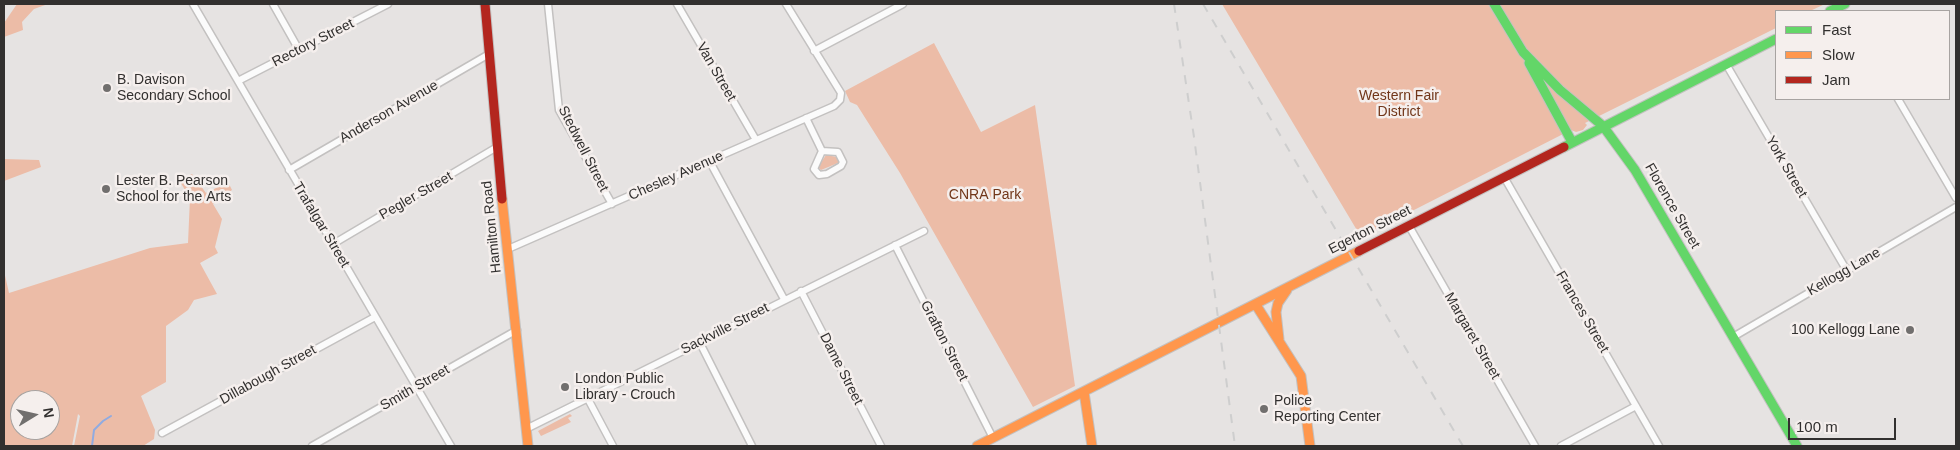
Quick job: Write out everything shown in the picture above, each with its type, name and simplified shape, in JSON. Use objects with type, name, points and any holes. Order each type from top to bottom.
[{"type":"street","name":"Trafalgar Street","points":[[193,4],[451,446]]},
{"type":"street","points":[[273,4],[299,50]]},
{"type":"street","name":"Rectory Street","points":[[238,81],[385,4]]},
{"type":"street","name":"Hamilton Road","points":[[485,4],[497,147],[528,446]]},
{"type":"street","name":"Stedwell Street","points":[[548,4],[559,110],[612,204]]},
{"type":"street","name":"Van Street","points":[[677,4],[756,140]]},
{"type":"street","points":[[786,4],[814,51],[903,4]]},
{"type":"street","name":"Florence Street","points":[[1494,4],[1523,52],[1560,90],[1603,126],[1635,170],[1797,446]]},
{"type":"street","name":"Egerton Street","points":[[977,446],[1775,40]]},
{"type":"street","name":"Chesley Avenue","points":[[508,249],[834,106],[840,100],[841,93],[814,51]]},
{"type":"street","points":[[1523,52],[1572,142]]},
{"type":"street","name":"Anderson Avenue","points":[[289,170],[489,54]]},
{"type":"street","name":"York Street","points":[[1726,64],[1847,271]]},
{"type":"street","points":[[1899,100],[1956,198]]},
{"type":"street","points":[[806,118],[822,151],[814,169],[818,175],[834,170],[841,166],[842,162],[838,152],[822,151]]},
{"type":"street","name":"Pegler Street","points":[[334,244],[497,147]]},
{"type":"street","points":[[710,162],[784,299]]},
{"type":"street","name":"Frances Street","points":[[1504,177],[1659,446]]},
{"type":"street","name":"Kellogg Lane","points":[[1732,337],[1956,207]]},
{"type":"street","name":"Margaret Street","points":[[1409,226],[1535,446]]},
{"type":"street","name":"Sackville Street","points":[[526,428],[588,399],[784,299],[924,231]]},
{"type":"street","name":"Grafton Street","points":[[895,245],[993,438]]},
{"type":"street","points":[[1279,344],[1276,312],[1278,303],[1288,288]]},
{"type":"street","name":"Dame Street","points":[[801,291],[881,446]]},
{"type":"street","points":[[1256,304],[1279,344],[1301,376],[1310,446]]},
{"type":"street","name":"Dillabough Street","points":[[162,433],[375,317]]},
{"type":"street","name":"Smith Street","points":[[312,446],[517,330]]},
{"type":"street","points":[[700,343],[752,446]]},
{"type":"street","points":[[1084,392],[1092,446]]},
{"type":"street","points":[[588,399],[613,446]]},
{"type":"street","points":[[1561,446],[1636,406]]},
{"type":"green space","points":[[17,4],[48,4],[34,9],[22,22],[23,30],[4,37],[4,23]]},
{"type":"green space","name":"Western Fair District","points":[[1222,4],[1825,4],[1812,10],[1775,10],[1775,28],[1585,123],[1587,125],[1583,130],[1576,132],[1571,130],[1361,237]]},
{"type":"green space","name":"CNRA Park","points":[[934,43],[981,132],[1035,105],[1075,386],[1033,407],[900,173],[857,105],[850,102],[845,91]]},
{"type":"green space","points":[[826,155],[837,157],[838,163],[821,170],[818,167]]},
{"type":"green space","points":[[4,159],[39,160],[41,167],[4,181]]},
{"type":"green space","points":[[192,174],[206,193],[228,182],[232,190],[213,204],[222,219],[215,247],[218,253],[200,263],[217,294],[194,300],[188,310],[166,326],[166,382],[141,396],[155,430],[154,439],[143,446],[74,446],[80,416],[78,414],[72,446],[4,446],[4,271],[9,293],[150,248],[188,243],[190,198],[179,180]]},
{"type":"green space","points":[[570,414],[572,416],[568,418],[571,422],[541,436],[538,431]]},
{"type":"waterway","points":[[92,446],[94,430],[111,416]]},
{"type":"railway","points":[[1174,4],[1194,137],[1235,446]]},
{"type":"railway","points":[[1203,4],[1463,446]]},
{"type":"traffic: fast","points":[[1494,4],[1523,52],[1560,90],[1603,126],[1635,170],[1797,446]]},
{"type":"traffic: fast","points":[[1832,10],[1845,4]]},
{"type":"traffic: fast","points":[[1564,147],[1775,40]]},
{"type":"traffic: fast","points":[[1529,63],[1572,142]]},
{"type":"traffic: slow","points":[[502,199],[528,446]]},
{"type":"traffic: slow","points":[[977,446],[1359,251]]},
{"type":"traffic: slow","points":[[1279,339],[1276,312],[1278,303],[1287,290]]},
{"type":"traffic: slow","points":[[1256,305],[1301,376],[1310,446]]},
{"type":"traffic: slow","points":[[1084,392],[1092,446]]},
{"type":"traffic: jam","points":[[485,4],[502,199]]},
{"type":"traffic: jam","points":[[1359,251],[1564,147]]},
{"type":"place","name":"B. Davison Secondary School","points":[[107,88]]},
{"type":"place","name":"Lester B. Pearson School for the Arts","points":[[106,189]]},
{"type":"place","name":"100 Kellogg Lane","points":[[1910,330]]},
{"type":"place","name":"London Public Library - Crouch","points":[[565,387]]},
{"type":"place","name":"Police Reporting Center","points":[[1264,409]]}]
